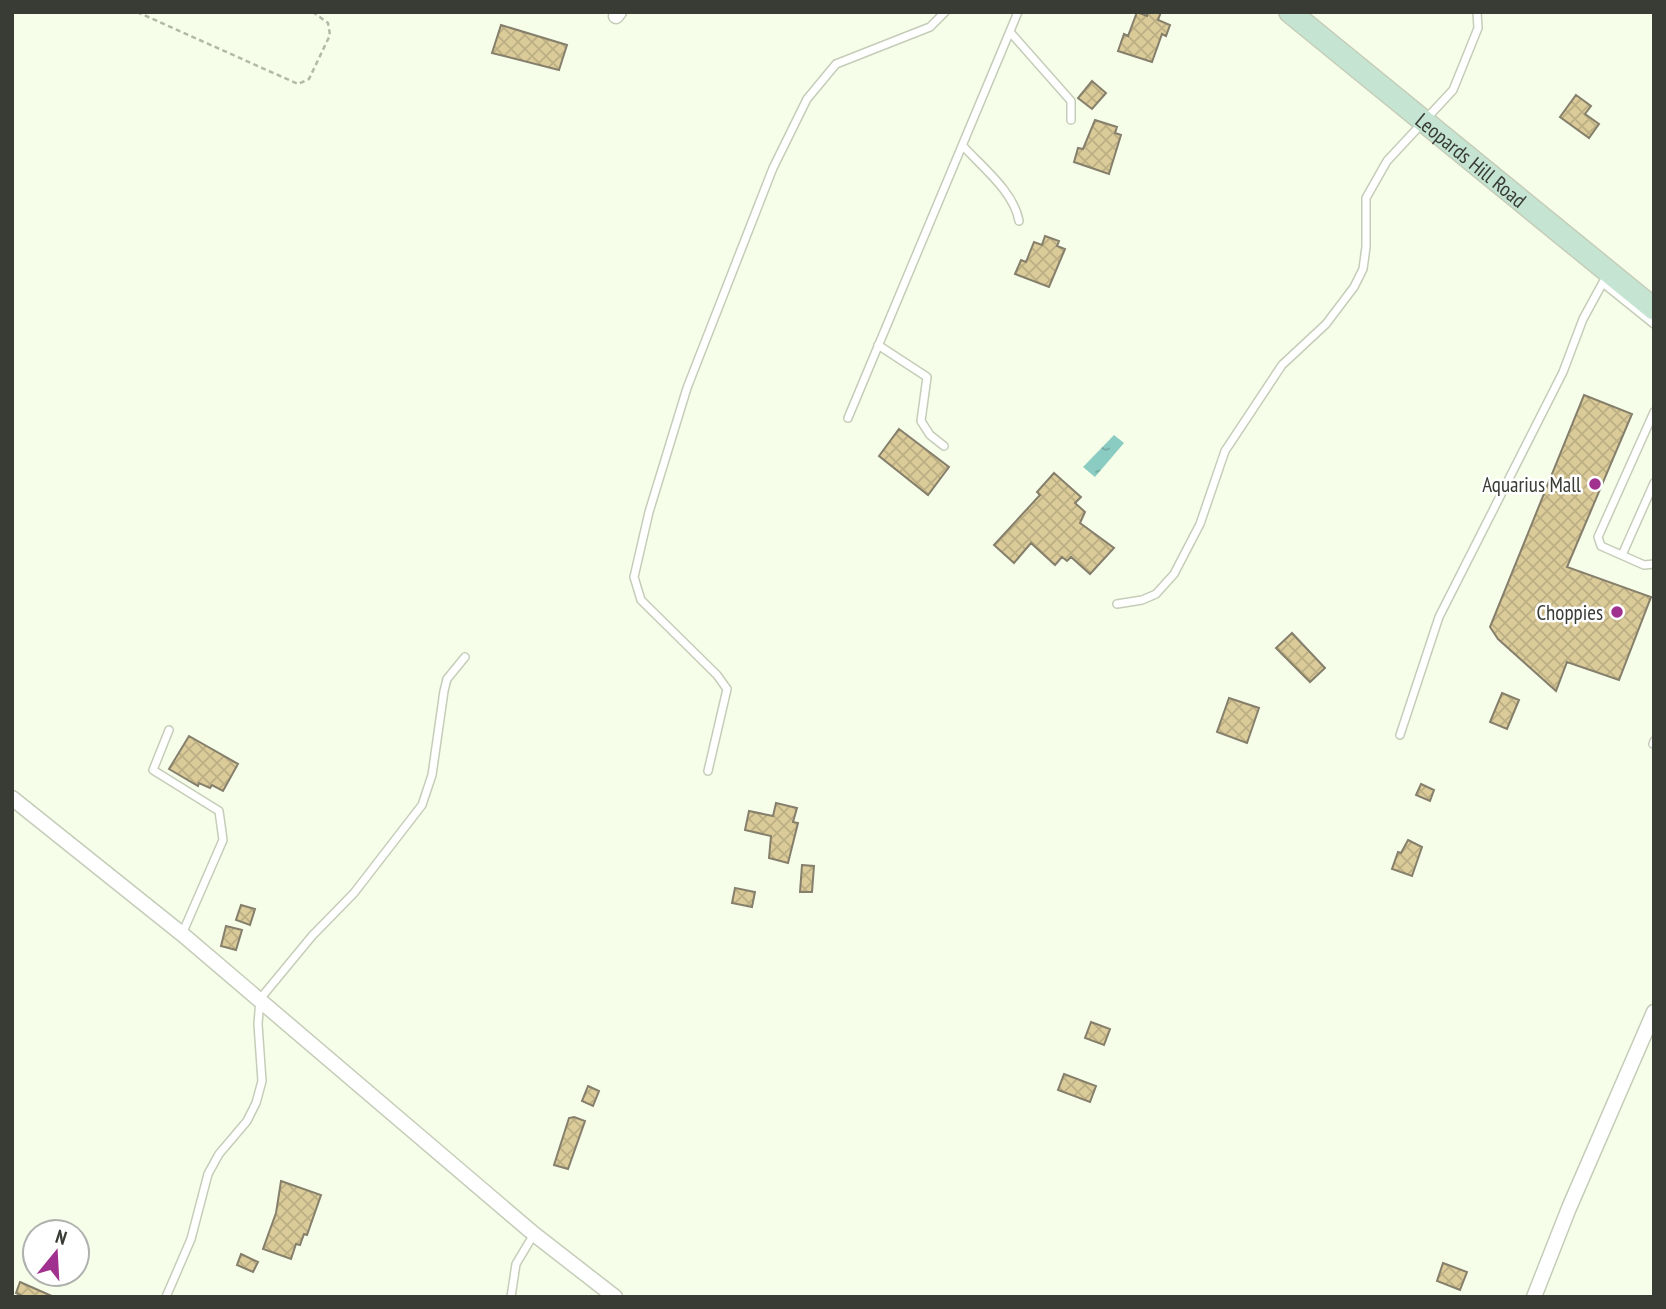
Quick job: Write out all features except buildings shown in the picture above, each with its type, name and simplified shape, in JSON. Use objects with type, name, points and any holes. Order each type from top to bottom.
[{"type":"main road","name":"Leopards Hill Road","points":[[1290,12],[1424,121],[1606,277],[1654,309]]},
{"type":"street","points":[[12,798],[182,934],[534,1234],[615,1297]]},
{"type":"street","points":[[1534,1297],[1569,1208],[1654,1012]]},
{"type":"lane","points":[[708,771],[727,699],[726,689],[717,675],[641,600],[634,577],[642,534],[679,412],[703,342],[727,290],[773,168],[807,99],[836,64],[930,27],[945,12]]},
{"type":"lane","points":[[848,418],[964,147],[1018,12]]},
{"type":"lane","points":[[1117,604],[1142,600],[1156,594],[1174,575],[1200,524],[1225,451],[1282,365],[1326,324],[1354,287],[1363,269],[1366,247],[1366,198],[1387,161],[1453,90],[1478,28],[1478,12]]},
{"type":"lane","points":[[1010,32],[1066,94],[1070,101],[1070,120]]},
{"type":"lane","points":[[964,147],[1007,194],[1017,210],[1019,221]]},
{"type":"lane","points":[[1400,735],[1439,617],[1563,372],[1583,319],[1606,277],[1654,324]]},
{"type":"lane","points":[[878,345],[928,377],[921,421],[930,435],[944,446]]},
{"type":"lane","points":[[1654,412],[1600,525],[1598,537],[1601,546],[1644,565],[1654,564]]},
{"type":"lane","points":[[1622,555],[1654,483]]},
{"type":"lane","points":[[166,1297],[191,1239],[198,1202],[208,1174],[219,1154],[247,1121],[256,1103],[262,1080],[257,1024],[260,999],[312,936],[354,893],[422,805],[432,775],[443,691],[447,679],[465,657]]},
{"type":"lane","points":[[169,730],[153,770],[219,811],[223,840],[182,934]]},
{"type":"lane","points":[[511,1297],[516,1264],[534,1234]]},
{"type":"path","points":[[137,12],[298,84],[309,79],[330,34],[328,23],[313,12]]},
{"type":"water","points":[[1114,435],[1124,443],[1095,477],[1083,467]]},
{"type":"place","name":"Aquarius Mall","points":[[1595,484]]},
{"type":"place","name":"Choppies","points":[[1617,612]]}]
